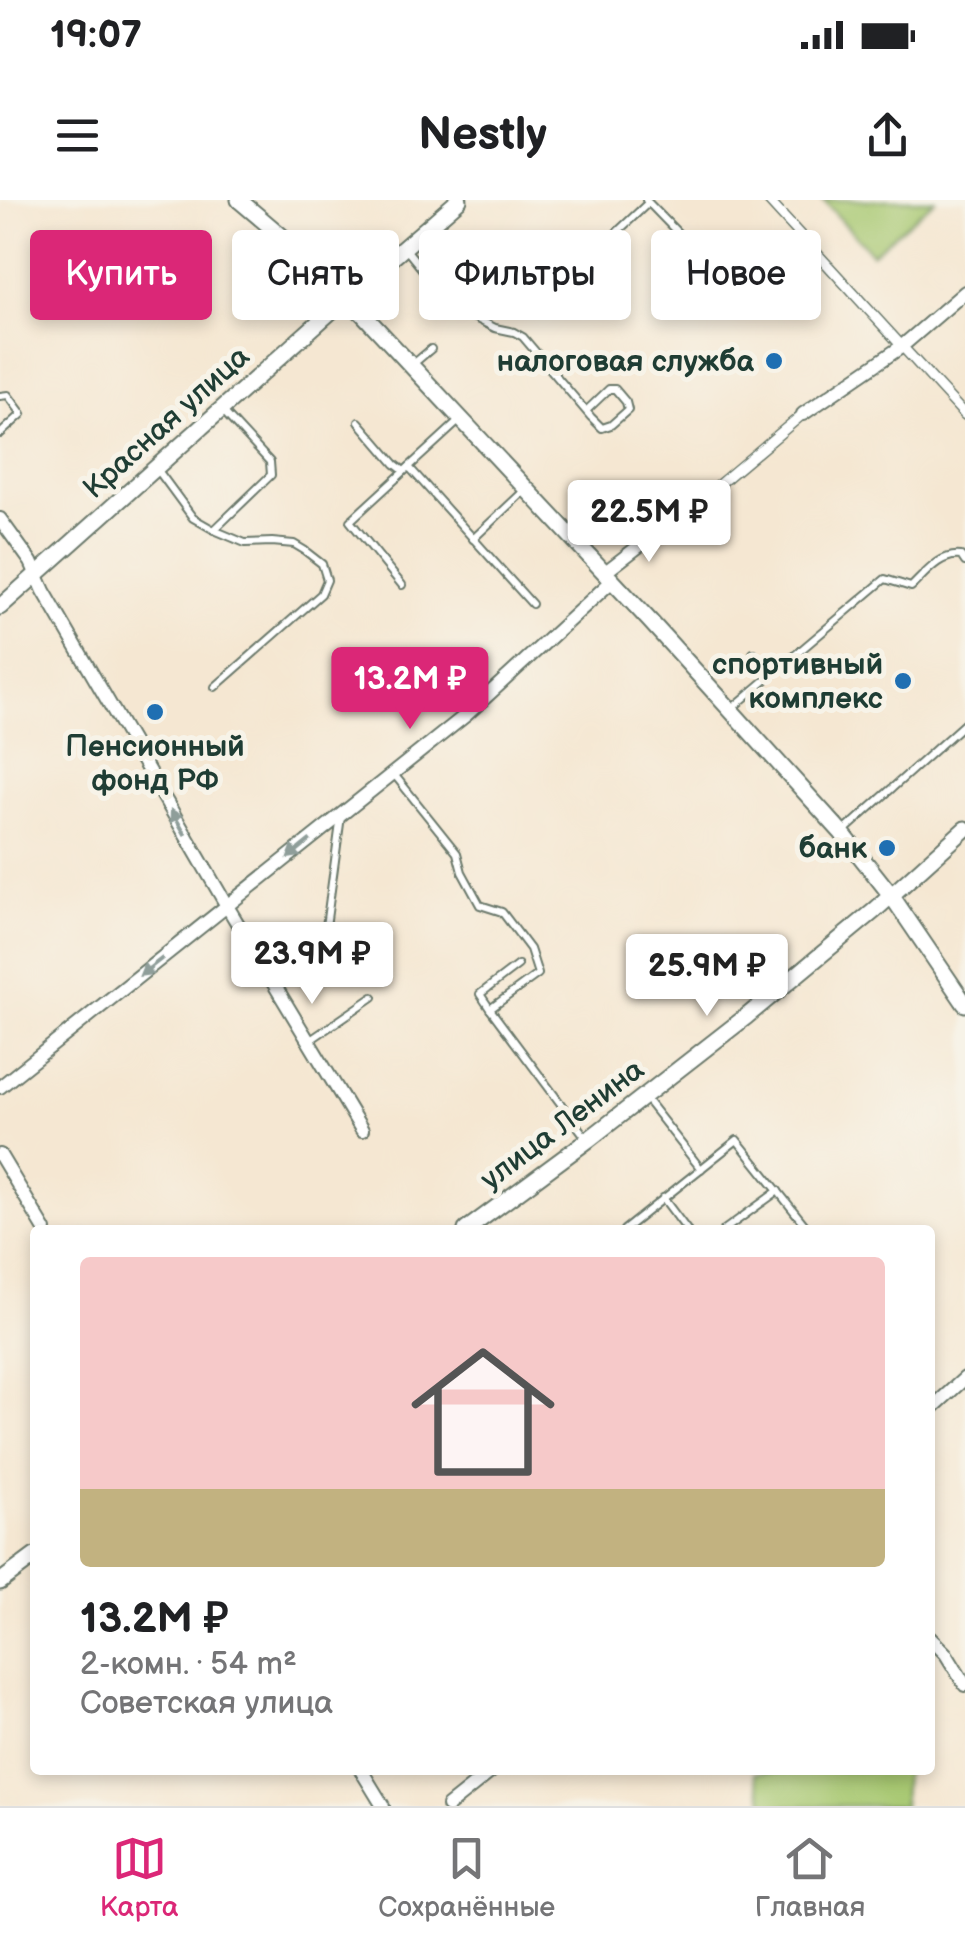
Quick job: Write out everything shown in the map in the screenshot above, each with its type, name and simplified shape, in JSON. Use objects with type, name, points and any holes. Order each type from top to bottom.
[{"type":"street","name":"Красная улица","points":[[399,252],[459,200]]},
{"type":"street","points":[[768,200],[965,416]]},
{"type":"street","points":[[244,202],[276,230]]},
{"type":"street","points":[[0,1087],[466,714],[655,534],[803,414],[901,347],[965,292]]},
{"type":"street","name":"Красная улица","points":[[0,607],[321,320]]},
{"type":"street","points":[[369,320],[842,833],[891,894],[965,1004]]},
{"type":"street","points":[[0,519],[31,562],[227,906],[362,1130]]},
{"type":"street","name":"улица Ленина","points":[[473,1225],[746,1016],[874,912],[965,829]]},
{"type":"street","points":[[0,1155],[42,1225]]},
{"type":"street","points":[[935,1405],[965,1378]]},
{"type":"street","points":[[0,1582],[30,1560]]},
{"type":"street","points":[[935,1643],[965,1685]]},
{"type":"street","points":[[364,1775],[383,1806]]},
{"type":"street","points":[[448,1806],[487,1775]]},
{"type":"lane","points":[[618,230],[647,201],[675,230]]},
{"type":"lane","points":[[404,248],[419,265]]},
{"type":"lane","points":[[480,320],[523,338],[586,411],[602,428],[628,410],[615,389],[609,389],[586,411]]},
{"type":"lane","points":[[412,366],[431,349]]},
{"type":"lane","points":[[0,396],[8,395],[22,414],[0,432]]},
{"type":"lane","points":[[214,530],[271,475],[270,462],[222,409]]},
{"type":"lane","points":[[402,586],[350,521],[461,419]]},
{"type":"lane","points":[[359,422],[532,604]]},
{"type":"lane","points":[[156,468],[194,518],[245,544],[294,544],[322,564],[327,580],[321,594],[215,687]]},
{"type":"lane","points":[[473,539],[526,489]]},
{"type":"lane","points":[[612,490],[655,534]]},
{"type":"lane","points":[[729,710],[886,579],[910,587],[944,557],[961,556],[965,562]]},
{"type":"lane","points":[[752,653],[772,675]]},
{"type":"lane","points":[[842,833],[965,722]]},
{"type":"lane","points":[[393,773],[457,853],[462,872],[480,905],[502,912],[530,949],[538,974],[490,1010]]},
{"type":"lane","points":[[325,934],[341,815]]},
{"type":"lane","points":[[518,965],[480,994],[588,1140]]},
{"type":"lane","points":[[308,1042],[373,997]]},
{"type":"lane","points":[[644,1096],[701,1169]]},
{"type":"lane","points":[[630,1225],[737,1140],[805,1225]]},
{"type":"lane","points":[[732,1225],[778,1191]]},
{"type":"lane","points":[[663,1198],[684,1225]]},
{"type":"green space","points":[[823,200],[935,200],[872,254]]},
{"type":"green space","points":[[756,1775],[905,1775],[903,1806],[765,1806]]},
{"type":"place","name":"налоговая служба","points":[[774,361]]},
{"type":"place","name":"спортивный комплекс","points":[[903,681]]},
{"type":"place","name":"Пенсионный фонд РФ","points":[[155,712]]},
{"type":"place","name":"банк","points":[[887,848]]}]
